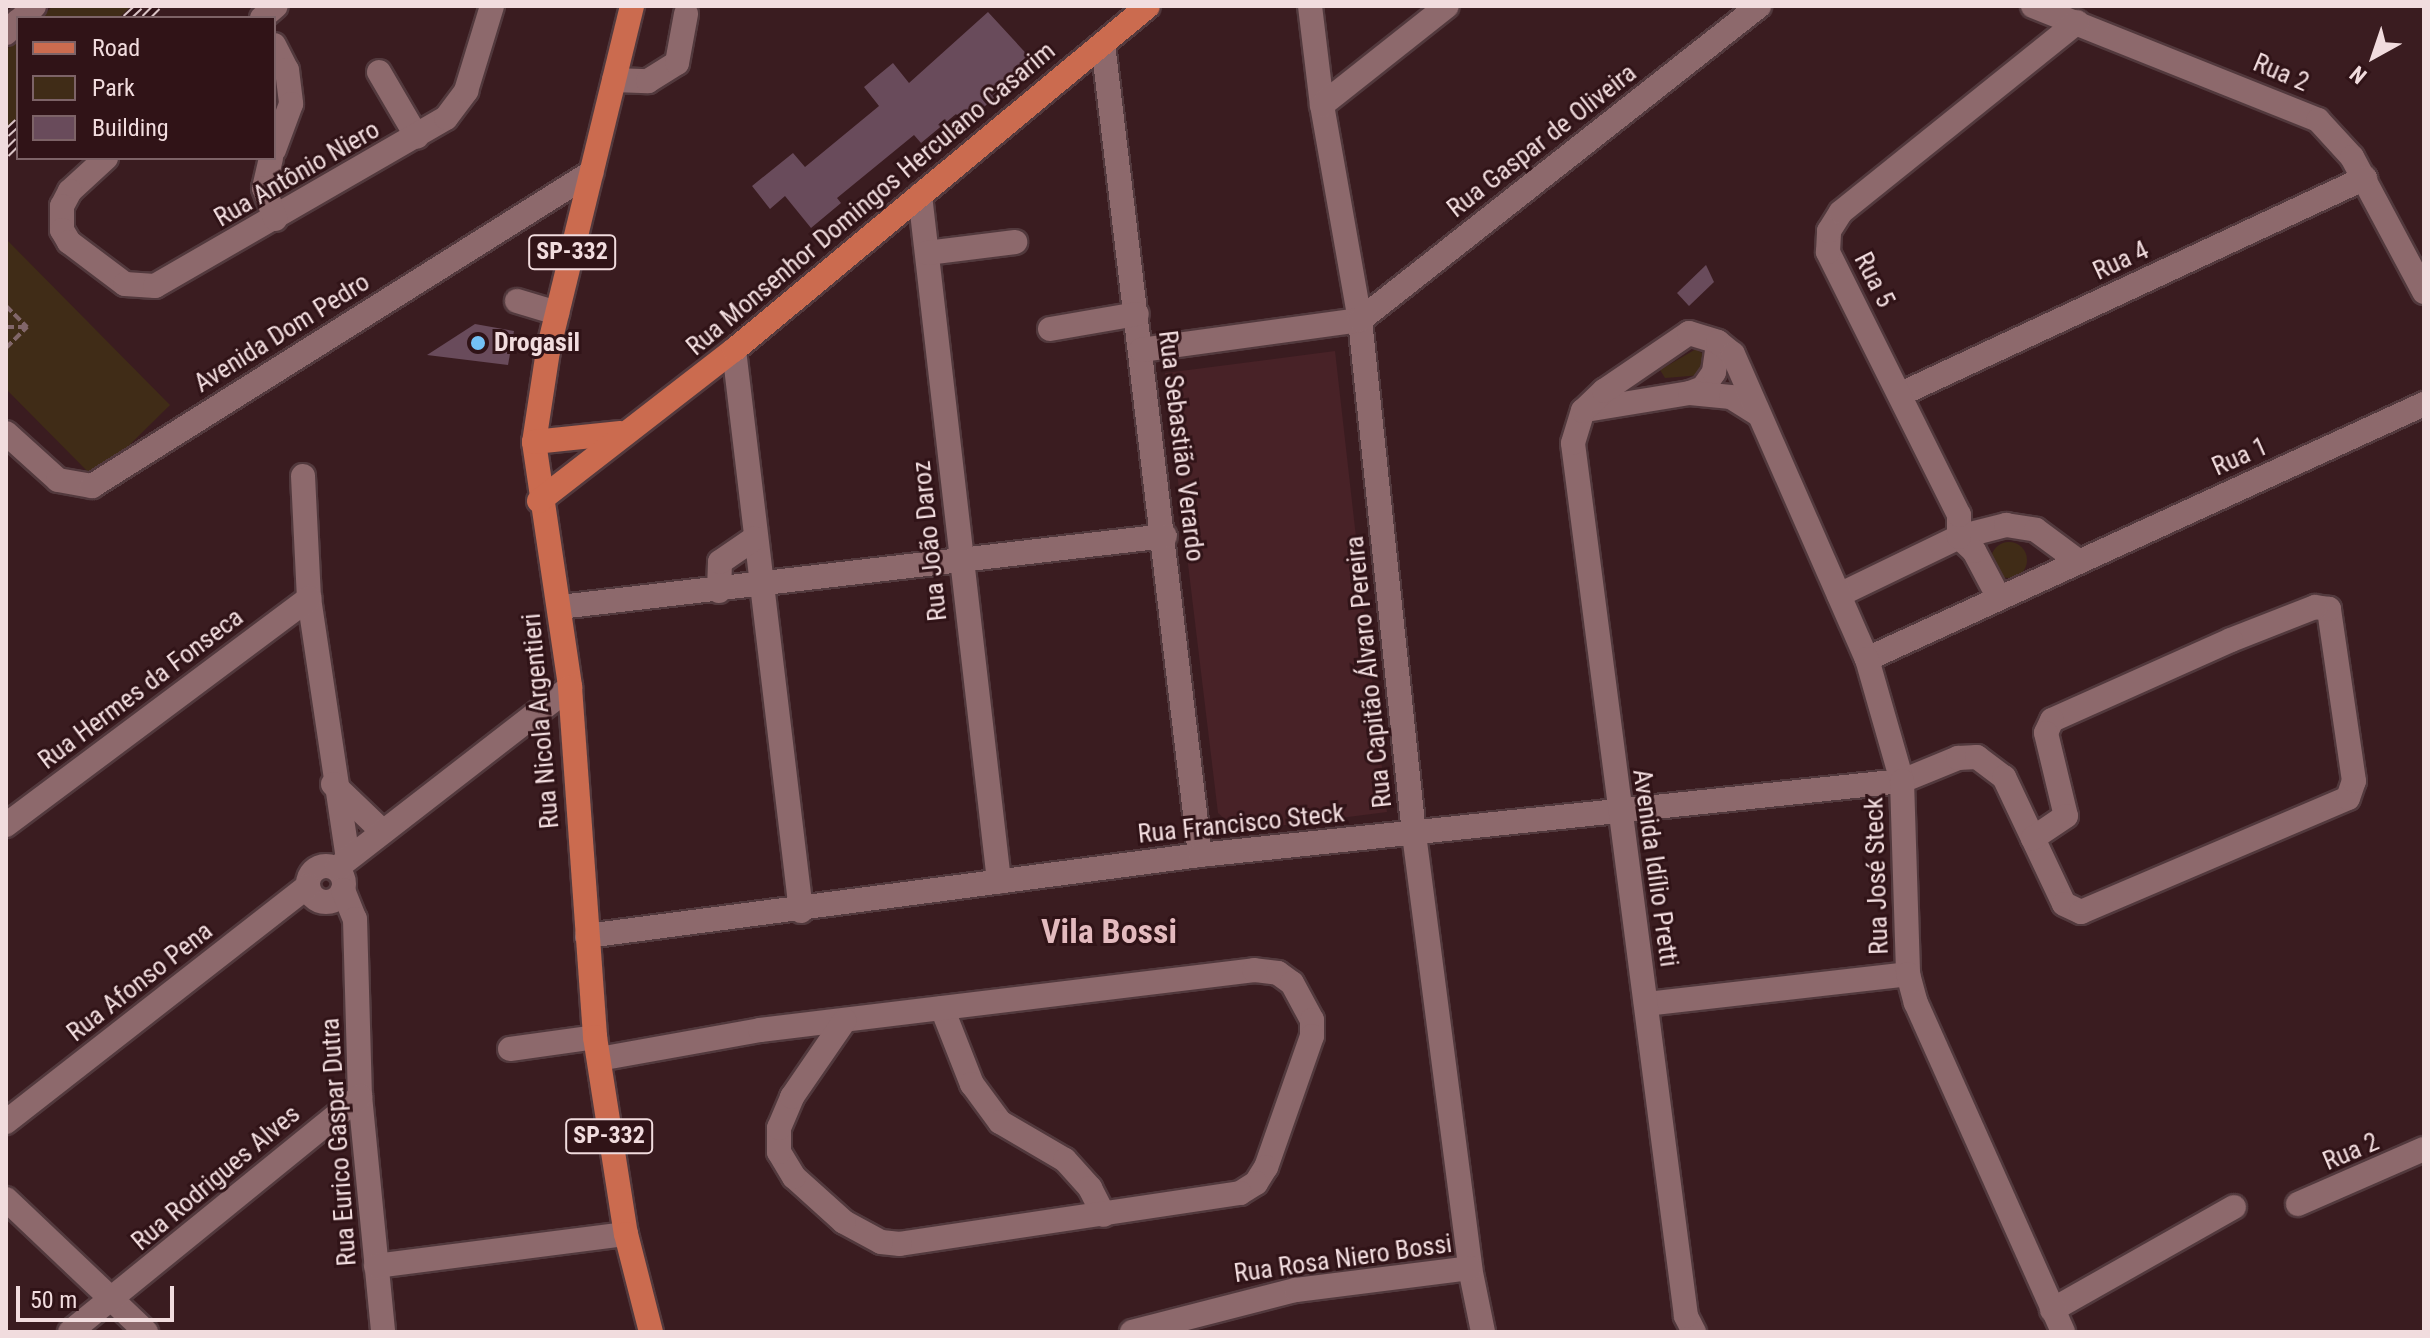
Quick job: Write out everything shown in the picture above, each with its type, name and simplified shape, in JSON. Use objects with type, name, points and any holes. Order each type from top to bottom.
[{"type":"main road","name":"SP-332","points":[[539,501],[534,442],[557,313],[632,6]]},
{"type":"main road","name":"Rua Monsenhor Domingos Herculano Casarim","points":[[539,501],[734,350],[1148,6]]},
{"type":"main road","points":[[534,442],[627,432]]},
{"type":"main road","name":"Rua Nicola Argentieri","points":[[539,501],[560,607],[570,687],[587,936]]},
{"type":"main road","name":"SP-332","points":[[587,936],[597,1048],[626,1234],[651,1332]]},
{"type":"street","name":"Rua Antônio Niero","points":[[104,160],[70,191],[62,206],[62,230],[69,242],[125,284],[147,289],[417,137],[458,107],[492,6]]},
{"type":"street","name":"Rua Capitão Álvaro Pereira","points":[[1310,6],[1322,105],[1360,320],[1414,834],[1470,1268],[1483,1332]]},
{"type":"street","points":[[1322,105],[1447,6]]},
{"type":"street","name":"Rua Gaspar de Oliveira","points":[[1360,320],[1759,6]]},
{"type":"street","name":"Rua 2","points":[[2033,6],[2318,120],[2339,138],[2365,178],[2424,292]]},
{"type":"street","points":[[614,80],[648,81],[677,63],[686,14]]},
{"type":"street","name":"Rua 5","points":[[1999,598],[1974,551],[1959,537],[1959,515],[1828,252],[1829,231],[1841,212],[2077,22]]},
{"type":"street","name":"Rua Sebastião Verardo","points":[[1103,44],[1165,536],[1200,855]]},
{"type":"street","points":[[276,49],[287,70],[291,104],[276,145]]},
{"type":"street","points":[[379,72],[417,137]]},
{"type":"street","points":[[271,160],[264,188],[275,219]]},
{"type":"street","name":"Avenida Dom Pedro","points":[[6,433],[58,480],[92,486],[592,172]]},
{"type":"street","name":"Rua 4","points":[[1901,394],[2365,178]]},
{"type":"street","name":"Rua João Daroz","points":[[920,195],[999,881]]},
{"type":"street","points":[[927,253],[1015,242]]},
{"type":"street","points":[[517,301],[557,313]]},
{"type":"street","points":[[1050,329],[1137,314]]},
{"type":"street","points":[[1141,350],[1360,320]]},
{"type":"street","points":[[1583,411],[1639,363],[1689,333],[1718,342],[1714,372],[1703,388],[1690,393]]},
{"type":"street","name":"Rua José Steck","points":[[1718,342],[1733,354],[1867,659],[1902,781],[1908,974],[2058,1321]]},
{"type":"street","points":[[734,350],[801,911]]},
{"type":"street","points":[[1639,363],[1640,382],[1652,398]]},
{"type":"street","points":[[1583,411],[1690,393],[1731,397],[1758,414]]},
{"type":"street","name":"Rua 1","points":[[1867,659],[2424,404]]},
{"type":"street","name":"Avenida Idílio Pretti","points":[[1583,411],[1575,430],[1574,458],[1686,1316],[1694,1332]]},
{"type":"street","name":"Rua Eurico Gaspar Dutra","points":[[303,476],[309,598],[333,784],[332,881],[355,919],[360,1096],[383,1332]]},
{"type":"street","points":[[1839,595],[1959,537],[2020,527],[2055,541],[2078,561]]},
{"type":"street","points":[[560,607],[760,587],[1165,536]]},
{"type":"street","points":[[719,591],[720,562],[755,538]]},
{"type":"street","name":"Rua Hermes da Fonseca","points":[[6,825],[309,598]]},
{"type":"street","points":[[2315,607],[2329,609],[2354,781],[2348,798],[2081,912],[2064,904],[2033,838],[2066,816],[2046,733],[2052,720],[2231,640],[2315,607]]},
{"type":"street","name":"Rua Afonso Pena","points":[[6,1122],[332,881],[383,832],[570,687]]},
{"type":"street","name":"Rua Francisco Steck","points":[[587,936],[801,911],[1200,855],[1414,834],[1618,807],[1902,781],[1958,758],[1977,757],[2004,777],[2033,838]]},
{"type":"street","points":[[333,784],[383,832]]},
{"type":"street","points":[[510,1049],[597,1048],[1254,970],[1278,973],[1292,983],[1307,1003],[1312,1036],[1256,1183],[1240,1193],[900,1244],[881,1242],[844,1222],[794,1177],[779,1152],[779,1128],[792,1097],[845,1020]]},
{"type":"street","points":[[1646,1004],[1908,974]]},
{"type":"street","points":[[942,1008],[972,1084],[1000,1122],[1065,1160],[1090,1188],[1104,1215]]},
{"type":"street","name":"Rua Rodrigues Alves","points":[[70,1332],[112,1301],[360,1096]]},
{"type":"street","name":"Rua 2","points":[[2298,1204],[2424,1149]]},
{"type":"street","points":[[6,1199],[146,1332]]},
{"type":"street","points":[[2058,1321],[2234,1207]]},
{"type":"street","points":[[376,1266],[626,1234]]},
{"type":"street","name":"Rua Rosa Niero Bossi","points":[[1132,1332],[1281,1293],[1470,1268]]},
{"type":"path","points":[[6,306],[27,327]]},
{"type":"path","points":[[6,327],[27,327]]},
{"type":"path","points":[[6,348],[27,327]]},
{"type":"shaded area","points":[[1335,351],[1387,812],[1238,831],[1218,813],[1165,373]]},
{"type":"green space","points":[[53,6],[131,6],[121,16],[42,16]]},
{"type":"green space","points":[[16,41],[16,119],[6,129],[6,50]]},
{"type":"green space","points":[[6,239],[170,405],[95,479],[6,389]]},
{"type":"green space","points":[[1696,349],[1706,356],[1702,375],[1665,378],[1660,370]]},
{"type":"green space","points":[[2009,542],[2022,547],[2027,560],[2022,573],[2009,578],[1996,573],[1991,560],[1996,547]]},
{"type":"building","points":[[988,12],[1034,62],[965,124],[956,114],[921,143],[914,135],[837,198],[841,203],[811,228],[785,196],[770,209],[752,186],[793,153],[805,167],[879,106],[864,87],[893,63],[909,83]]},
{"type":"building","points":[[1706,265],[1714,282],[1689,306],[1677,293]]},
{"type":"building","name":"Drogasil","points":[[475,324],[514,331],[508,365],[427,355]]},
{"type":"railway","points":[[128,16],[139,6]]},
{"type":"railway","points":[[147,16],[157,6]]},
{"type":"railway","points":[[6,133],[16,124]]},
{"type":"railway","points":[[6,153],[16,143]]},
{"type":"place","name":"Drogasil","points":[[478,343]]},
{"type":"district","name":"Vila Bossi","points":[[1109,932]]}]
